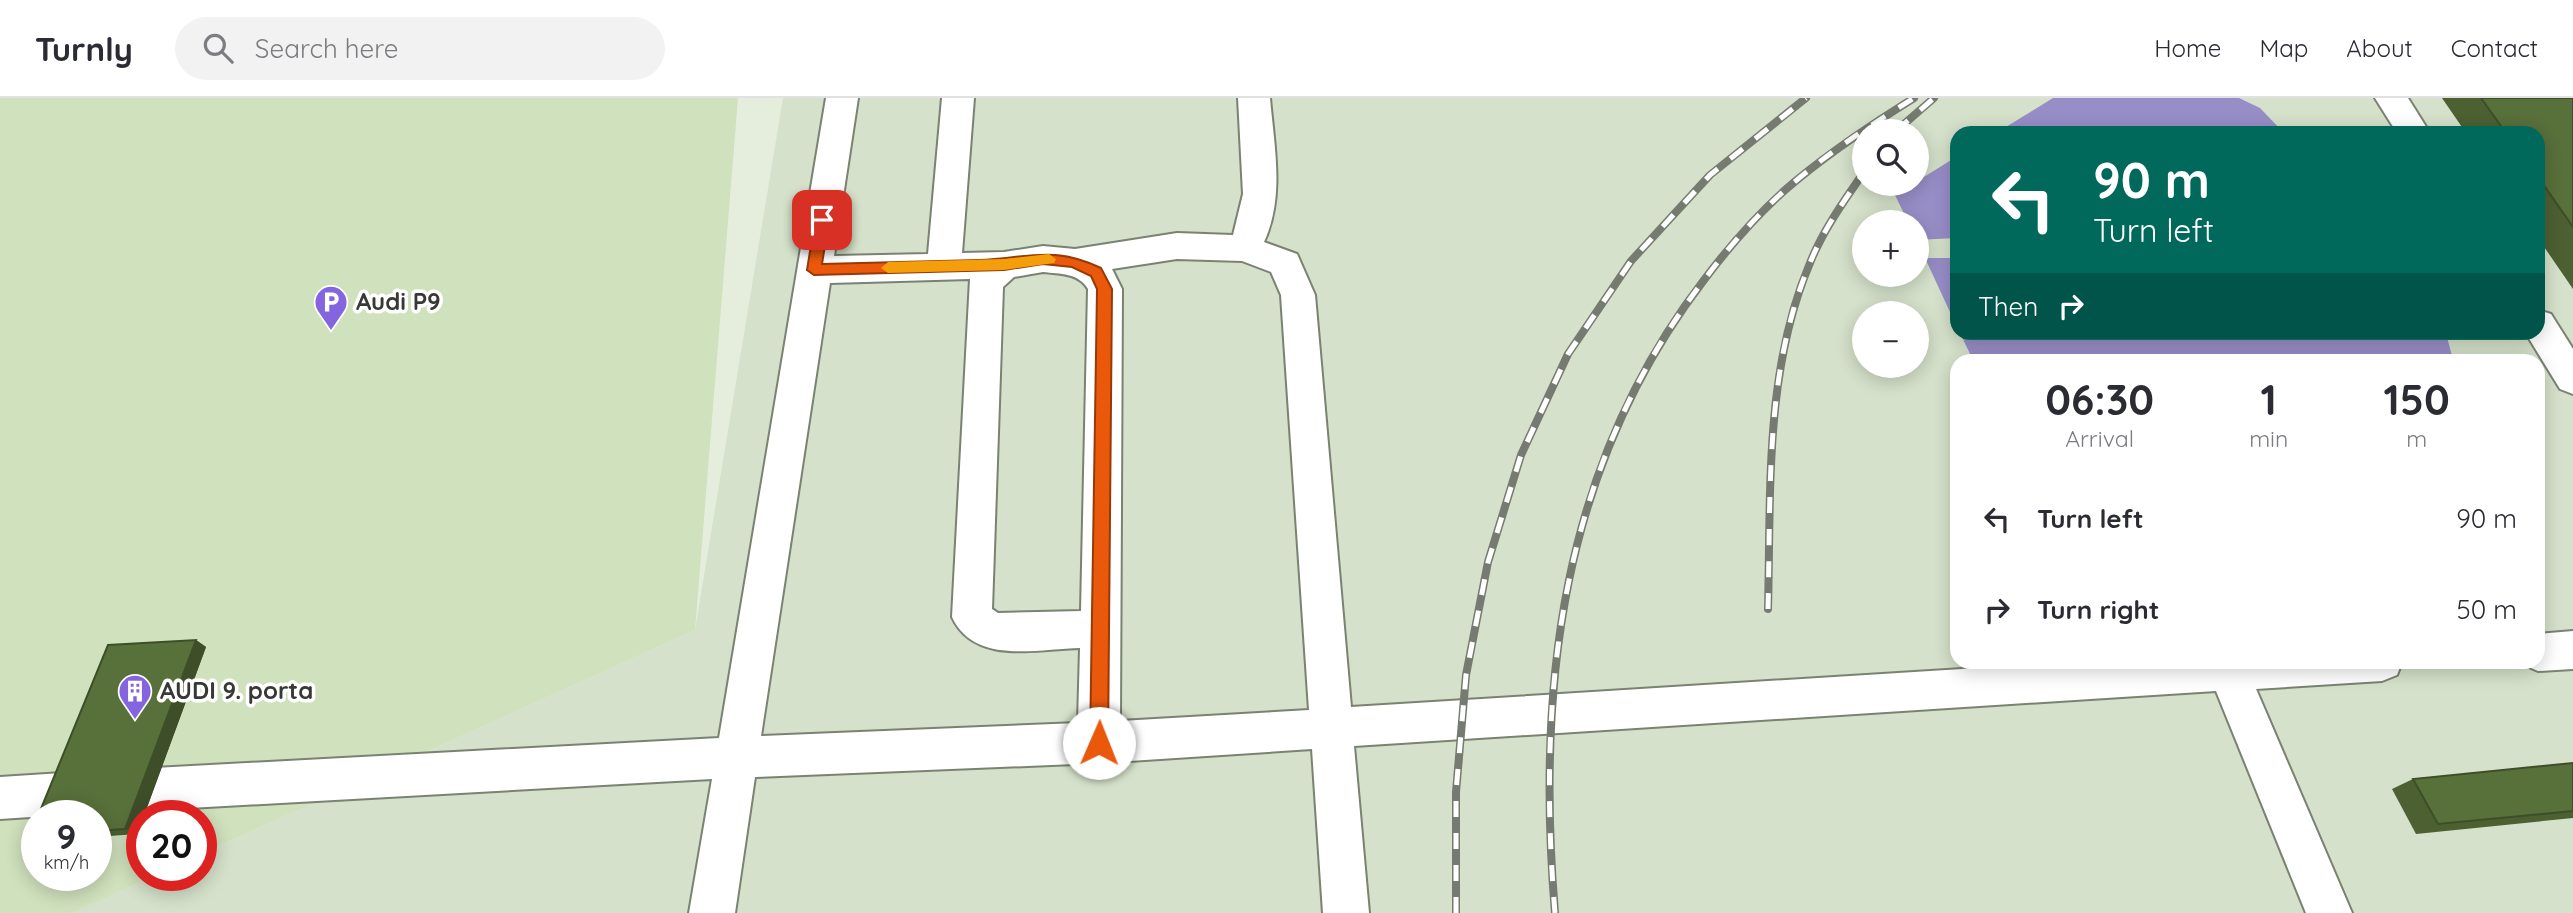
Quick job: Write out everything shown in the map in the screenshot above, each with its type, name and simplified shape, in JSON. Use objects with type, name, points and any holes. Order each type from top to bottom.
[{"type":"lane","points":[[712,913],[842,98]]},
{"type":"lane","points":[[944,266],[958,98]]},
{"type":"lane","points":[[1244,247],[1253,233],[1259,208],[1254,98]]},
{"type":"lane","points":[[2391,98],[2409,126]]},
{"type":"lane","points":[[814,270],[1004,265],[1043,259],[1074,262],[1177,246],[1244,247],[1285,263],[1298,295],[1346,913]]},
{"type":"lane","points":[[1074,262],[1096,272],[1105,289],[1099,743]]},
{"type":"lane","points":[[1004,265],[986,282],[972,617],[991,632],[1100,629]]},
{"type":"lane","points":[[2545,335],[2573,379]]},
{"type":"lane","points":[[2545,652],[2573,650]]},
{"type":"lane","points":[[154,789],[736,757],[1099,743],[1330,730],[1462,718],[2262,669]]},
{"type":"lane","points":[[2228,671],[2329,913]]},
{"type":"lane","points":[[0,798],[62,794]]},
{"type":"shaded area","name":"Audi P9","points":[[0,98],[738,98],[695,630],[217,847],[217,800],[126,800],[126,889],[72,913],[0,913]]},
{"type":"shaded area","points":[[783,98],[2573,98],[2573,913],[72,913],[126,889],[126,891],[217,891],[217,847],[695,630]]},
{"type":"shaded area","points":[[2053,98],[2239,98],[2260,108],[2277,126],[2007,126]]},
{"type":"shaded area","points":[[1950,161],[1950,238],[1929,239],[1929,210],[1902,210],[1895,196],[1929,196],[1929,174]]},
{"type":"shaded area","points":[[1929,258],[1950,258],[1950,312],[1929,267]]},
{"type":"shaded area","points":[[1963,340],[2448,340],[2451,354],[1970,354]]},
{"type":"building","points":[[2481,98],[2573,98],[2573,227],[2545,187],[2545,126],[2501,126]]},
{"type":"building","name":"AUDI 9. porta","points":[[196,640],[136,800],[126,800],[125,829],[112,830],[112,800],[45,800],[108,645]]},
{"type":"building","points":[[2573,763],[2573,811],[2438,824],[2413,779]]},
{"type":"railway","points":[[1456,913],[1456,792],[1466,675],[1488,562],[1521,455],[1568,354],[1631,261],[1710,175],[1806,98]]},
{"type":"railway","points":[[1555,913],[1550,829],[1550,745],[1556,662],[1569,582],[1589,502],[1618,426],[1656,351],[1704,280],[1742,233],[1774,200],[1816,165],[1914,98]]},
{"type":"railway","points":[[1910,119],[1934,98]]},
{"type":"railway","points":[[1768,609],[1770,477],[1777,390],[1784,346],[1795,304],[1815,251],[1852,190]]},
{"type":"slow traffic","points":[[888,268],[1004,265],[1049,259]]},
{"type":"place","name":"Audi P9","points":[[331,332]]},
{"type":"place","name":"AUDI 9. porta","points":[[135,721]]},
{"type":"route","points":[[822,220],[814,270],[1004,265],[1043,259],[1074,262],[1096,272],[1105,289],[1099,743]]}]
